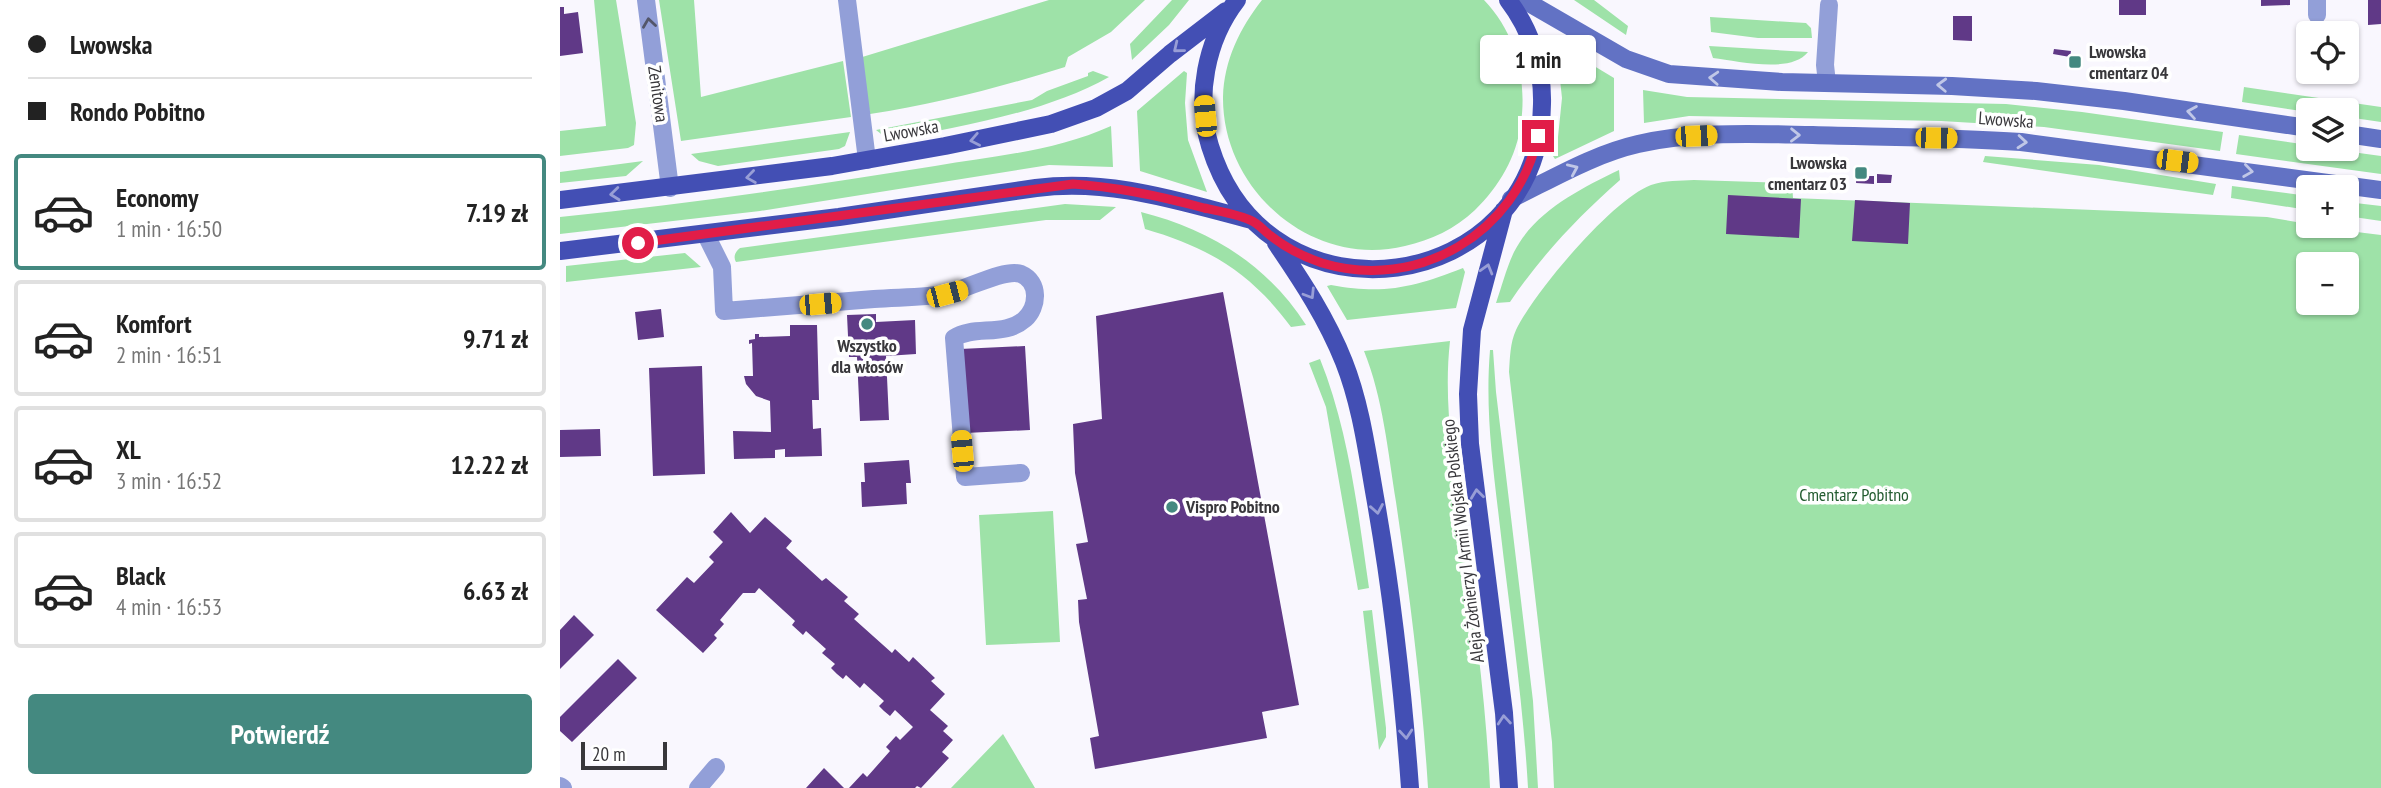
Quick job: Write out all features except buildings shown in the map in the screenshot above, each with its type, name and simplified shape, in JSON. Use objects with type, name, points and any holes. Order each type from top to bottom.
[{"type":"main road","points":[[1234,3],[1215,38],[1206,70],[1203,97],[1206,135],[1216,166],[1234,199],[1252,220],[1272,237],[1298,253],[1324,263],[1354,269],[1382,270],[1412,266],[1448,253],[1477,235],[1508,204],[1525,177],[1535,153],[1542,119],[1542,89],[1534,48],[1519,15],[1508,0]]},
{"type":"main road","name":"Lwowska","points":[[1524,0],[1626,59],[1654,70],[1694,77],[1952,86],[2062,93],[2296,126]]},
{"type":"main road","name":"Lwowska","points":[[560,200],[670,188],[867,160],[1031,129],[1071,118],[1097,108],[1127,91],[1234,3]]},
{"type":"main road","name":"Lwowska","points":[[1508,204],[1555,177],[1637,144],[1667,138],[1732,135],[1948,138],[2021,142],[2381,190]]},
{"type":"main road","points":[[2359,136],[2381,139]]},
{"type":"main road","points":[[560,251],[706,235],[1073,184],[1133,190],[1252,220]]},
{"type":"main road","name":"Aleja Żołnierzy I Armii Wojska Polskiego","points":[[1508,204],[1472,330],[1468,394],[1470,444],[1504,713],[1509,788]]},
{"type":"main road","points":[[1272,237],[1325,319],[1344,361],[1358,404],[1380,522],[1403,709],[1409,788]]},
{"type":"street","name":"Zenitowa","points":[[646,0],[670,188]]},
{"type":"street","points":[[847,0],[867,160]]},
{"type":"street","points":[[1823,4],[1827,83]]},
{"type":"street","points":[[706,235],[722,267],[724,312],[947,294],[1006,274],[1019,274],[1028,279],[1035,288],[1035,297],[1025,319],[1011,327],[961,334],[954,338],[965,477],[1021,473]]},
{"type":"street","points":[[698,788],[716,767]]},
{"type":"green space","points":[[594,0],[616,0],[636,123],[634,145],[560,156],[560,131],[606,126]]},
{"type":"green space","points":[[659,0],[694,0],[701,97],[843,61],[851,117],[681,141]]},
{"type":"green space","points":[[1049,0],[1145,0],[1111,32],[1068,57],[1065,67],[969,94],[870,114],[859,58]]},
{"type":"green space","points":[[1172,0],[1189,0],[1169,25],[1132,60],[1130,44]]},
{"type":"green space","points":[[1262,0],[1484,0],[1504,27],[1517,57],[1522,106],[1516,147],[1499,181],[1484,201],[1459,223],[1424,241],[1370,250],[1337,246],[1306,233],[1279,215],[1256,191],[1238,163],[1227,131],[1223,97],[1230,57],[1247,22]]},
{"type":"green space","points":[[1574,0],[1594,0],[1628,26],[1626,35]]},
{"type":"green space","points":[[1710,17],[1806,23],[1811,28],[1812,38],[1758,38],[1711,32]]},
{"type":"green space","points":[[1556,43],[1614,78],[1614,131],[1555,159],[1553,156],[1562,98]]},
{"type":"green space","points":[[1709,46],[1808,52],[1789,63],[1764,64],[1713,58]]},
{"type":"green space","points":[[1093,71],[1109,77],[1057,100],[1001,117],[889,140],[876,130],[1032,100],[1047,91],[1088,76],[1088,73]]},
{"type":"green space","points":[[1184,71],[1187,73],[1185,103],[1188,140],[1207,192],[1140,171],[1137,111]]},
{"type":"green space","points":[[2244,87],[2319,98],[2296,98],[2296,110],[2242,102]]},
{"type":"green space","points":[[1643,90],[1687,97],[2006,104],[2223,132],[2220,151],[2044,127],[1941,121],[1689,116],[1644,123]]},
{"type":"green space","points":[[2359,104],[2381,107],[2381,122],[2359,119]]},
{"type":"green space","points":[[1111,126],[1113,167],[1049,165],[760,211],[560,234],[560,217],[748,194],[1002,156],[1069,141]]},
{"type":"green space","points":[[850,132],[845,146],[839,149],[718,166],[699,161],[691,154]]},
{"type":"green space","points":[[2239,135],[2296,143],[2296,161],[2359,161],[2359,153],[2381,156],[2381,174],[2236,154]]},
{"type":"green space","points":[[1985,156],[2099,165],[2216,184],[2213,195],[1983,162]]},
{"type":"green space","points":[[643,161],[626,176],[560,183],[560,172]]},
{"type":"green space","points":[[1619,170],[1620,180],[1561,238],[1510,302],[1496,303],[1514,252],[1534,225],[1574,193]]},
{"type":"green space","name":"Cmentarz Pobitno","points":[[1667,181],[1792,183],[1793,198],[2267,217],[2296,222],[2296,238],[2359,238],[2359,232],[2381,235],[2381,788],[1554,788],[1552,742],[1509,372],[1513,340],[1525,313],[1539,293],[1596,227],[1635,194],[1651,185]]},
{"type":"green space","points":[[2232,186],[2296,194],[2296,208],[2231,198]]},
{"type":"green space","points":[[2359,203],[2381,206],[2381,221],[2359,218]]},
{"type":"green space","points":[[1065,204],[1116,207],[1100,220],[1046,220],[736,262],[735,258],[740,248]]},
{"type":"green space","points":[[1141,212],[1190,228],[1235,252],[1274,284],[1306,325],[1291,327],[1244,277],[1209,254],[1145,229]]},
{"type":"green space","points":[[685,253],[701,267],[566,282],[566,266]]},
{"type":"green space","points":[[1463,268],[1465,272],[1456,308],[1347,320],[1327,286],[1384,289],[1414,284]]},
{"type":"green space","points":[[1450,341],[1450,434],[1479,658],[1490,788],[1428,788],[1415,645],[1396,502],[1380,406],[1364,351]]},
{"type":"green space","points":[[1490,350],[1493,350],[1533,701],[1538,788],[1528,788],[1520,690],[1490,439]]},
{"type":"green space","points":[[1320,359],[1345,443],[1369,588],[1358,590],[1326,407],[1309,363]]},
{"type":"green space","points":[[1053,511],[1060,642],[986,645],[979,515]]},
{"type":"green space","points":[[1372,610],[1386,728],[1386,737],[1379,750],[1363,611]]},
{"type":"green space","points":[[1003,734],[1035,788],[951,788]]},
{"type":"place","name":"Lwowska cmentarz 04","points":[[2075,62]]},
{"type":"place","name":"Lwowska cmentarz 03","points":[[1861,173]]},
{"type":"place","name":"Wszystko dla włosów","points":[[867,324]]},
{"type":"place","name":"Vispro Pobitno","points":[[1172,507]]},
{"type":"route","points":[[638,243],[1073,184],[1133,190],[1252,220],[1272,237],[1298,253],[1324,263],[1354,269],[1382,270],[1412,266],[1448,253],[1477,235],[1498,216],[1525,177],[1535,153],[1538,136]]}]
